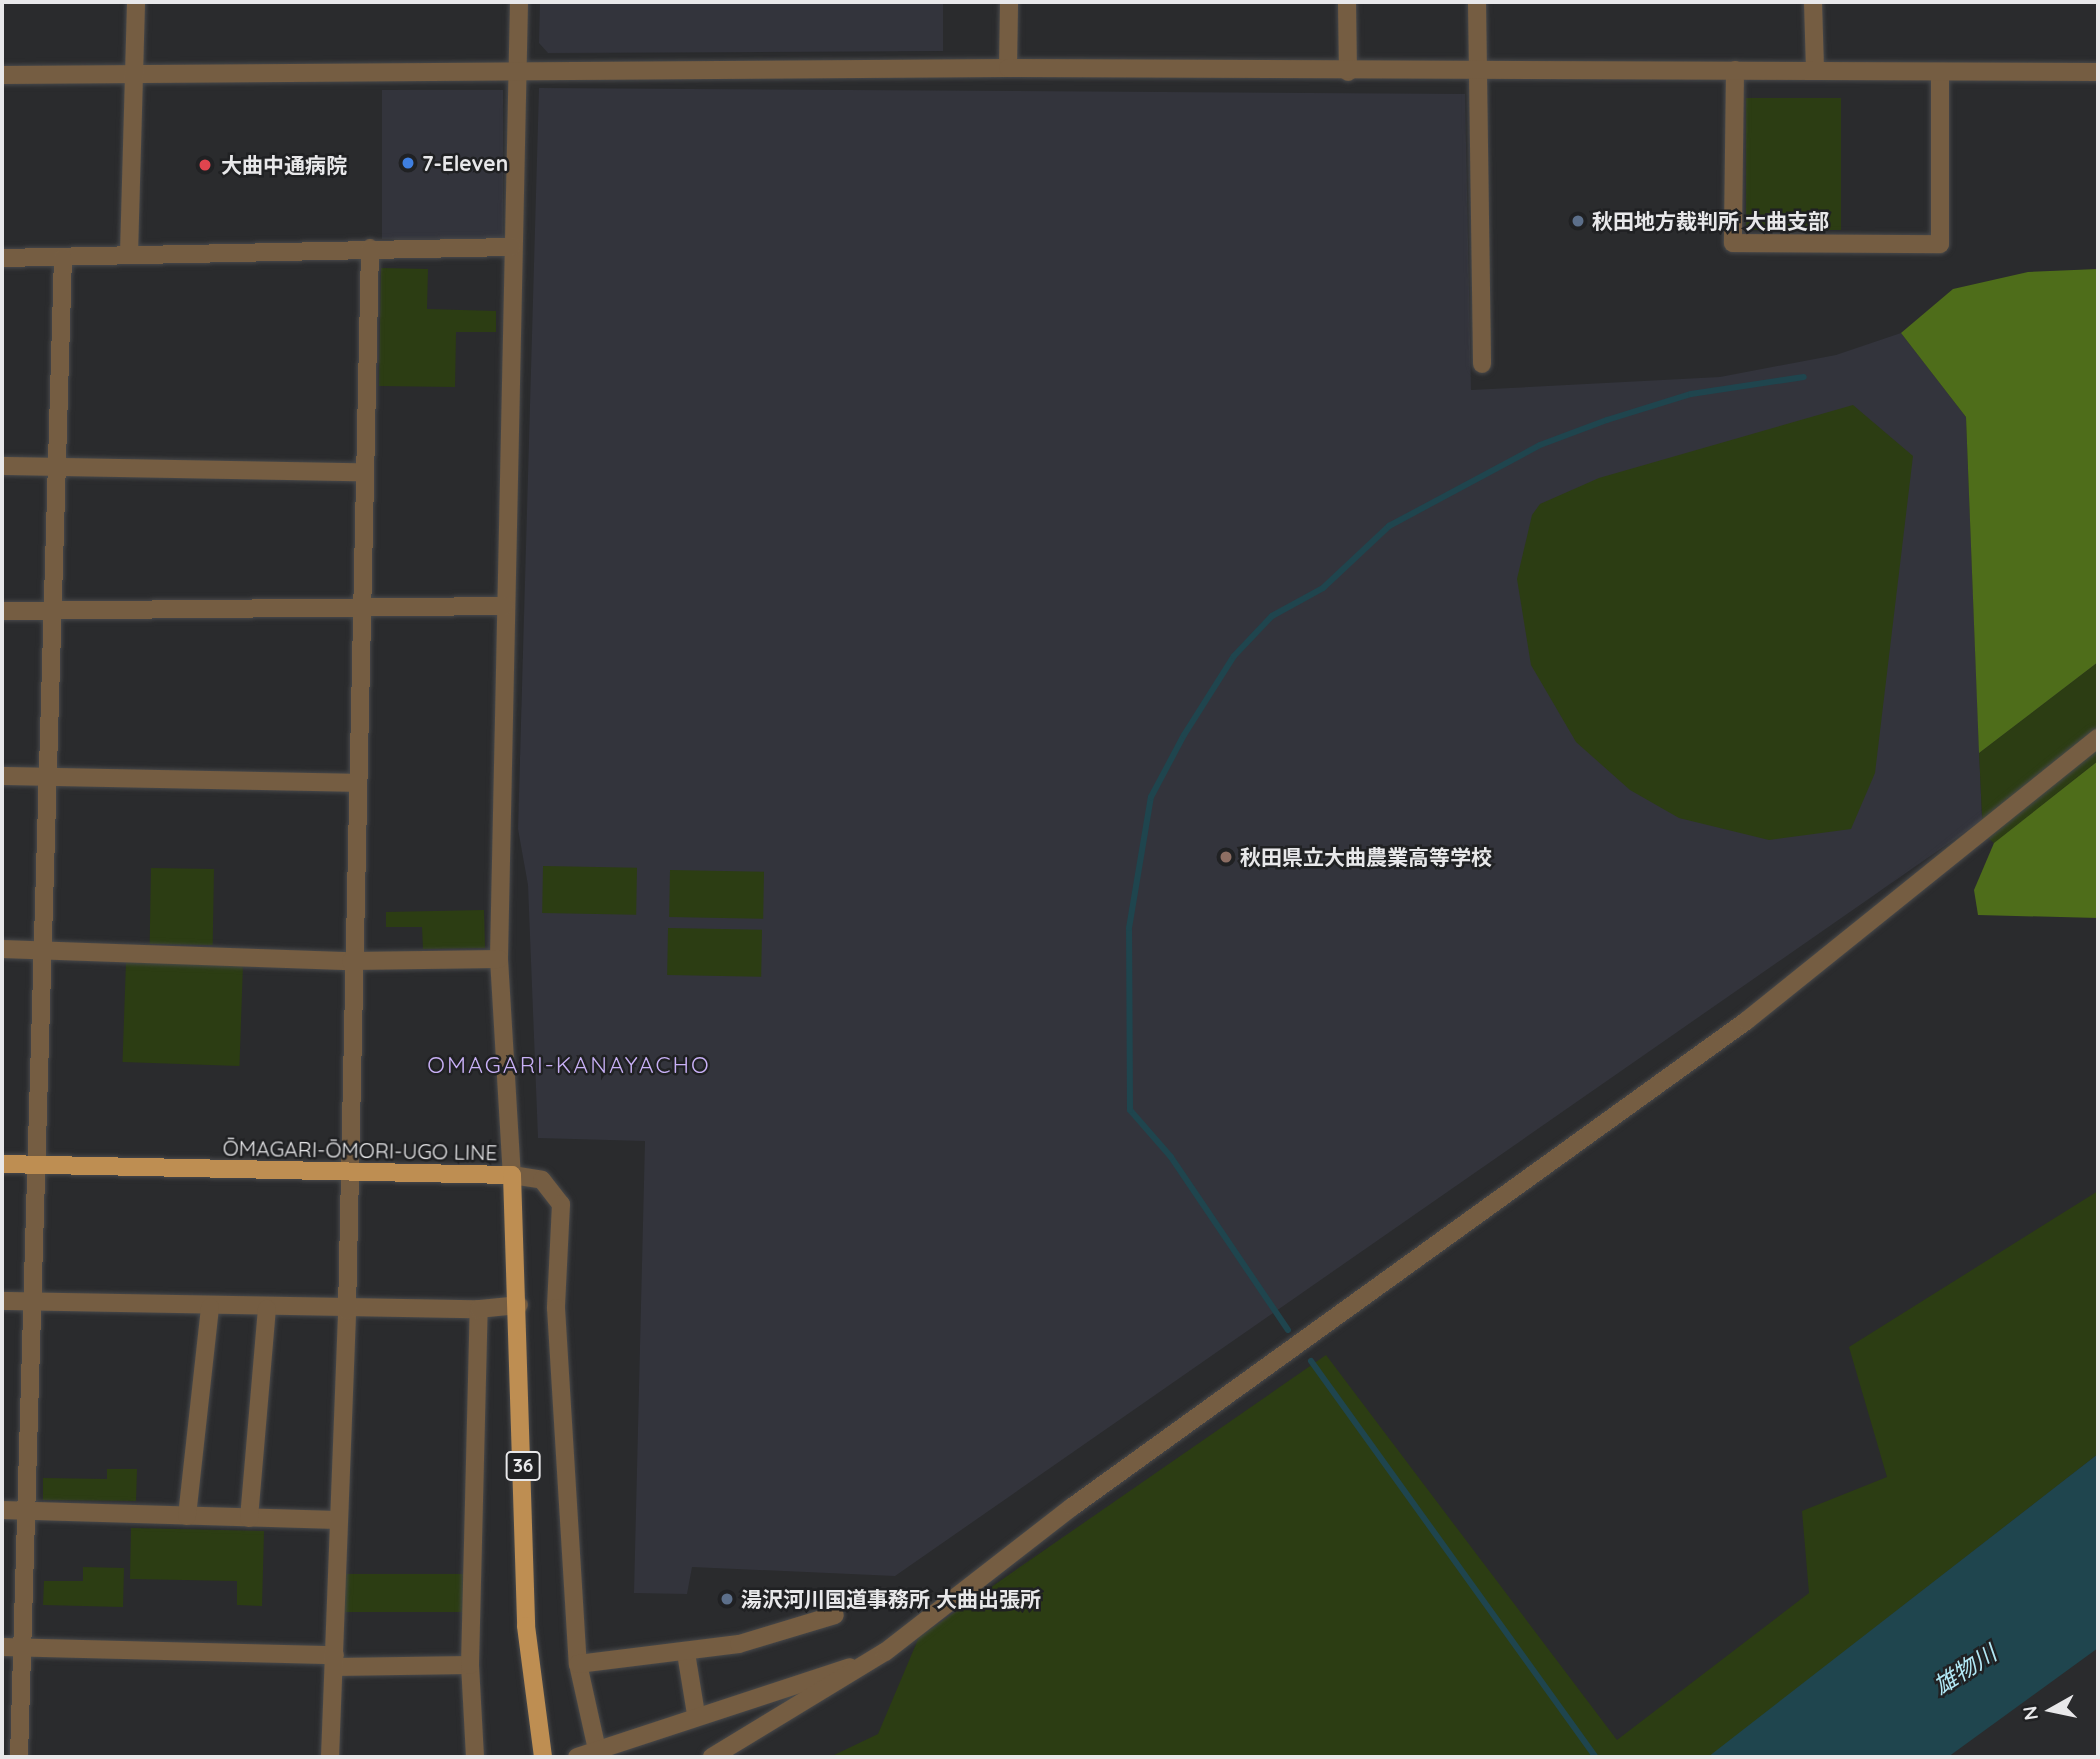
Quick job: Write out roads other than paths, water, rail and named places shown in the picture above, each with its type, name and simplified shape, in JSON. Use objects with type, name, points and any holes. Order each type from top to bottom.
[{"type":"main road","name":"ŌMAGARI-ŌMORI-UGO LINE","points":[[2,1164],[348,1175],[512,1175],[519,1305],[526,1626],[543,1757]]},
{"type":"street","points":[[129,254],[135,2]]},
{"type":"street","points":[[519,2],[520,72],[512,247],[499,959],[512,1175],[542,1180],[561,1204],[556,1308],[578,1664],[597,1750]]},
{"type":"street","points":[[1007,68],[1009,2]]},
{"type":"street","points":[[1347,2],[1348,72]]},
{"type":"street","points":[[1477,2],[1475,70],[1482,364]]},
{"type":"street","points":[[1813,2],[1815,69]]},
{"type":"street","points":[[2,75],[1007,68],[1348,72],[1815,69],[2098,72]]},
{"type":"street","points":[[1735,70],[1732,243],[1940,244],[1940,72]]},
{"type":"street","points":[[2,258],[512,247]]},
{"type":"street","points":[[330,1757],[347,1311],[351,961],[370,248]]},
{"type":"street","points":[[19,1757],[28,1302],[51,610],[53,467],[63,258]]},
{"type":"street","points":[[2,466],[362,472]]},
{"type":"street","points":[[2,611],[505,606]]},
{"type":"street","points":[[712,1757],[868,1662],[1746,1021],[2098,738]]},
{"type":"street","points":[[2,776],[355,783]]},
{"type":"street","points":[[2,949],[351,961],[499,959]]},
{"type":"street","points":[[2,1301],[347,1311],[480,1309],[519,1305]]},
{"type":"street","points":[[187,1516],[210,1307]]},
{"type":"street","points":[[249,1518],[267,1308]]},
{"type":"street","points":[[475,1757],[470,1665],[480,1309]]},
{"type":"street","points":[[2,1510],[337,1520]]},
{"type":"street","points":[[578,1664],[686,1653],[835,1615]]},
{"type":"street","points":[[2,1647],[470,1665]]},
{"type":"street","points":[[686,1653],[696,1714]]},
{"type":"street","points":[[577,1757],[696,1714],[868,1662]]},
{"type":"water","name":"雄物川","points":[[2098,1454],[2098,1648],[1948,1757],[1708,1757]]},
{"type":"waterway","points":[[1288,1330],[1171,1157],[1130,1110],[1129,928],[1151,797],[1184,735],[1234,656],[1272,616],[1323,588],[1389,526],[1540,445],[1607,420],[1691,394],[1804,377]]},
{"type":"waterway","points":[[1311,1361],[1596,1757]]},
{"type":"place","name":"7-Eleven","points":[[408,163]]},
{"type":"place","name":"大曲中通病院","points":[[205,165]]},
{"type":"place","name":"秋田地方裁判所 大曲支部","points":[[1578,221]]},
{"type":"place","name":"秋田県立大曲農業高等学校","points":[[1226,857]]},
{"type":"place","name":"湯沢河川国道事務所 大曲出張所","points":[[727,1599]]},
{"type":"district","name":"OMAGARI-KANAYACHO","points":[[569,1065]]}]
